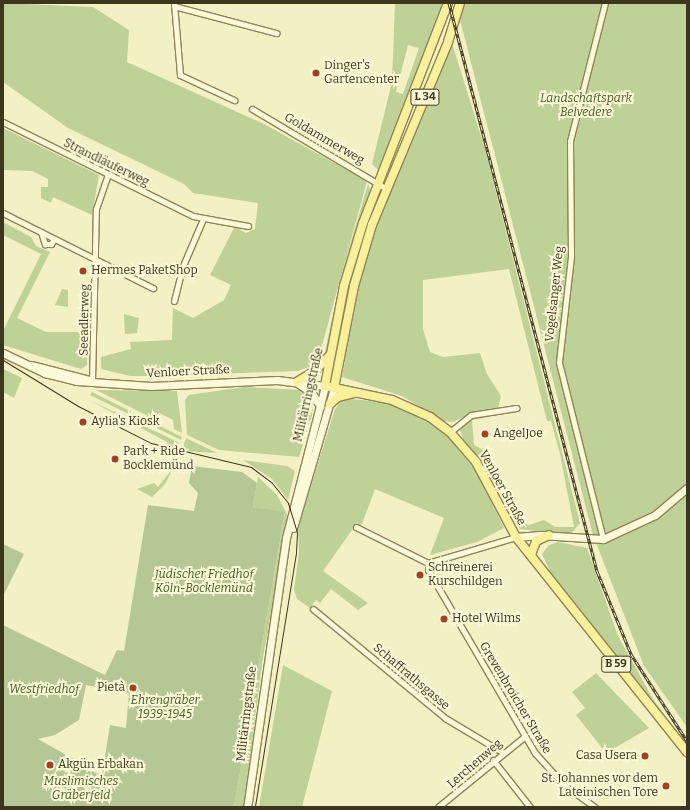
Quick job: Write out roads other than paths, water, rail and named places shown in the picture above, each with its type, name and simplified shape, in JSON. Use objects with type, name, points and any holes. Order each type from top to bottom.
[{"type":"main road","name":"Militärringstraße","points":[[247,807],[262,684],[294,504],[325,386],[344,286],[376,183],[412,100],[448,3]]},
{"type":"main road","name":"Militärringstraße","points":[[334,388],[354,286],[385,188],[434,77],[460,3]]},
{"type":"main road","name":"Venloer Straße","points":[[3,353],[30,365],[92,381],[151,386],[257,380],[297,382],[361,392],[414,409],[450,432],[476,462],[516,537],[687,752]]},
{"type":"main road","points":[[320,406],[312,392],[297,382],[316,370],[331,353]]},
{"type":"main road","name":"L 34","points":[[287,547],[334,388]]},
{"type":"main road","points":[[330,404],[345,394],[361,392]]},
{"type":"main road","points":[[516,537],[549,535],[603,539],[655,515],[687,488]]},
{"type":"main road","points":[[531,555],[536,541],[549,535]]},
{"type":"street","name":"Vogelsanger Weg","points":[[603,539],[559,362],[571,256],[570,141],[605,3]]},
{"type":"street","points":[[234,100],[180,75],[174,5],[276,33]]},
{"type":"street","name":"Goldammerweg","points":[[252,109],[385,188]]},
{"type":"street","name":"Strandläuferweg","points":[[3,122],[108,174],[203,218],[248,226]]},
{"type":"street","name":"Seeadlerweg","points":[[92,381],[96,323],[96,202],[108,174]]},
{"type":"street","points":[[3,213],[153,288]]},
{"type":"street","points":[[174,301],[182,268],[203,218]]},
{"type":"street","points":[[41,232],[45,244],[51,244],[54,239]]},
{"type":"street","points":[[450,432],[471,416],[516,408]]},
{"type":"street","points":[[356,527],[428,563],[516,537]]},
{"type":"street","name":"Grevenbroicher Straße","points":[[428,563],[428,570],[525,736],[553,775],[595,807]]},
{"type":"street","name":"Schaffrathsgasse","points":[[312,609],[444,718],[502,752]]},
{"type":"street","name":"Lerchenweg","points":[[438,807],[502,752],[525,736]]},
{"type":"street","points":[[493,760],[530,807]]},
{"type":"tram line","points":[[3,360],[78,406],[151,443],[251,467],[272,483],[288,503],[297,533],[296,553],[255,807]]},
{"type":"railway","points":[[449,3],[597,571],[631,654],[687,741]]},
{"type":"place","name":"Dinger's Gartencenter","points":[[316,73]]},
{"type":"place","name":"Hermes PaketShop","points":[[83,271]]},
{"type":"place","name":"Aylia's Kiosk","points":[[83,422]]},
{"type":"place","name":"AngelJoe","points":[[485,434]]},
{"type":"place","name":"Park + Ride Bocklemünd","points":[[115,459]]},
{"type":"place","name":"Schreinerei Kurschildgen","points":[[420,575]]},
{"type":"place","name":"Hotel Wilms","points":[[444,619]]},
{"type":"place","name":"Pietà","points":[[133,688]]},
{"type":"place","name":"Casa Usera","points":[[645,756]]},
{"type":"place","name":"Akgün Erbakan","points":[[50,765]]},
{"type":"place","name":"St. Johannes vor dem Lateinischen Tore","points":[[666,786]]},
{"type":"park label","name":"Landschaftspark Belvedere","points":[[586,106]]},
{"type":"park label","name":"Jüdischer Friedhof Köln-Bocklemünd","points":[[204,582]]},
{"type":"park label","name":"Westfriedhof","points":[[44,690]]},
{"type":"park label","name":"Ehrengräber 1939-1945","points":[[165,708]]},
{"type":"park label","name":"Muslimisches Gräberfeld","points":[[81,789]]}]
